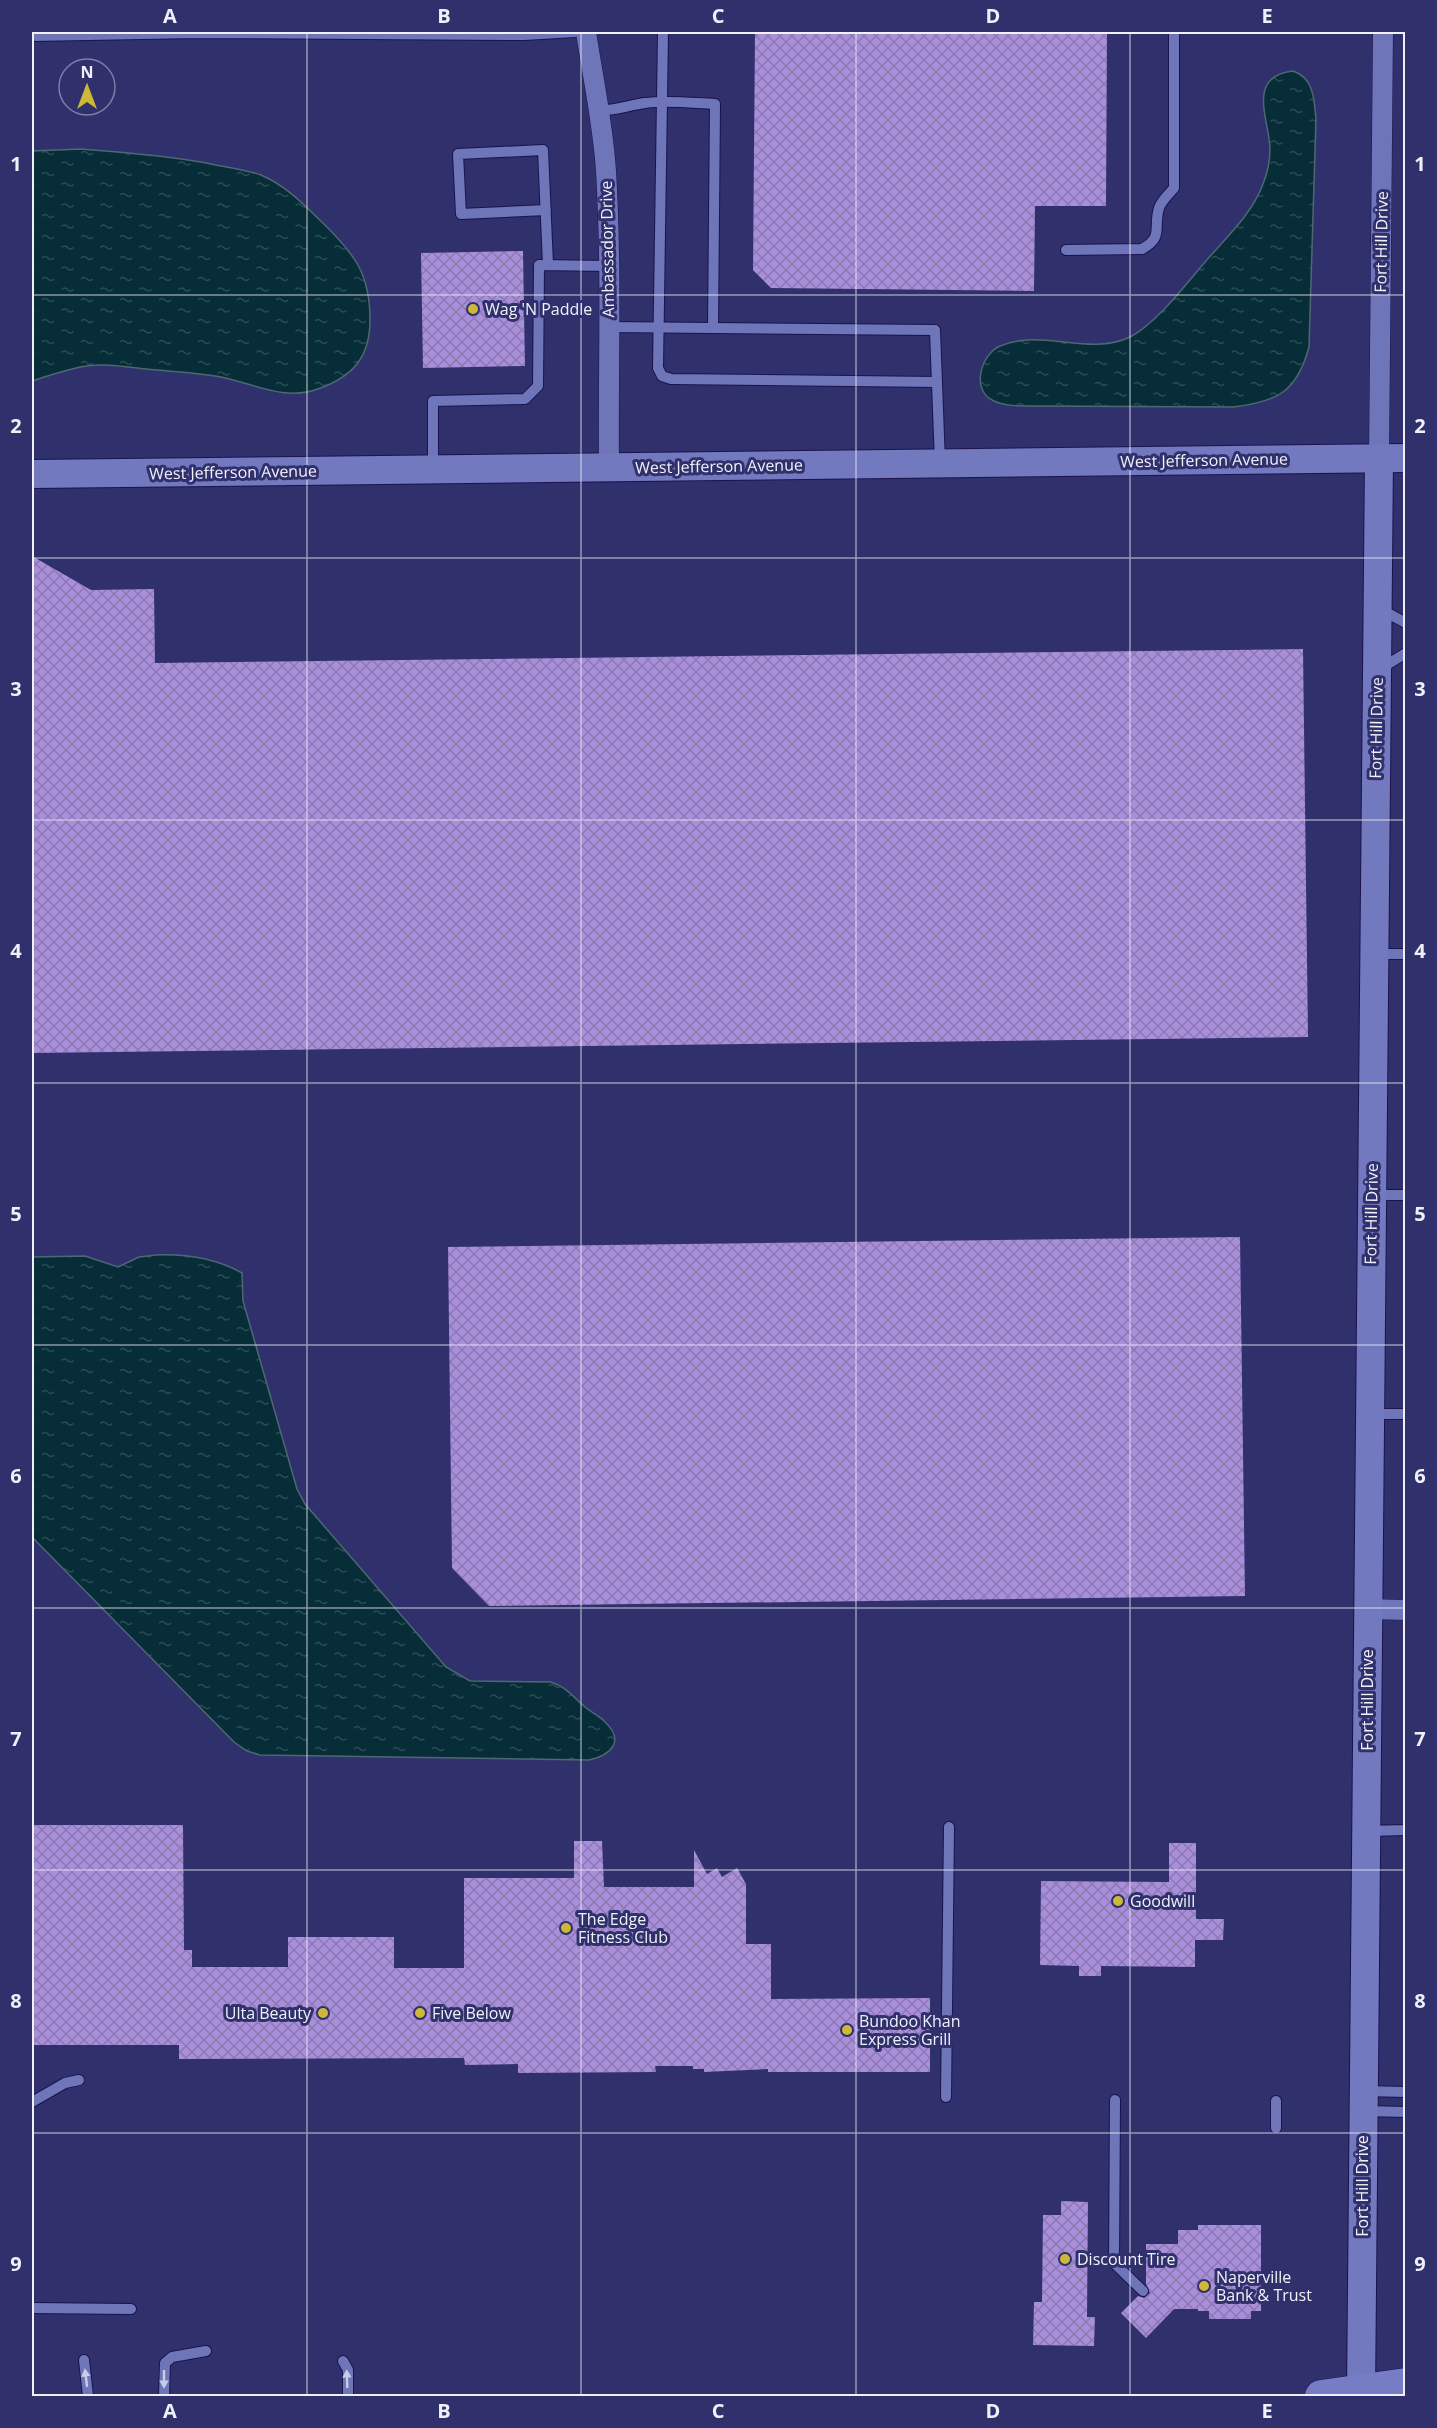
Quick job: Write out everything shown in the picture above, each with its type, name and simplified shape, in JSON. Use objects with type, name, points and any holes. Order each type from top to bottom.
[{"type":"main road","points":[[1321,2397],[1362,2394],[1406,2384]]},
{"type":"street","name":"Ambassador Drive","points":[[586,32],[606,170],[609,266],[609,468]]},
{"type":"street","name":"Fort Hill Drive","points":[[1362,2394],[1377,607],[1392,458],[1383,32]]},
{"type":"street","name":"West Jefferson Avenue","points":[[32,474],[1392,458]]},
{"type":"street","points":[[1367,1609],[1406,1610]]},
{"type":"lane","points":[[32,36],[197,33],[524,35],[575,32]]},
{"type":"lane","points":[[663,32],[658,327],[658,368],[662,376],[671,380],[937,382]]},
{"type":"lane","points":[[1066,250],[1142,249],[1156,238],[1159,206],[1174,188],[1174,32]]},
{"type":"lane","points":[[599,110],[613,111],[663,102],[715,104],[713,327]]},
{"type":"lane","points":[[546,210],[461,214],[458,154],[543,150],[546,210],[548,265]]},
{"type":"lane","points":[[433,470],[433,401],[525,399],[538,386],[539,265],[609,266]]},
{"type":"lane","points":[[609,327],[935,330],[940,464]]},
{"type":"lane","points":[[1377,607],[1406,624]]},
{"type":"lane","points":[[1377,671],[1406,653]]},
{"type":"lane","points":[[1374,954],[1406,954]]},
{"type":"lane","points":[[1371,1195],[1406,1195]]},
{"type":"lane","points":[[1370,1414],[1406,1414]]},
{"type":"lane","points":[[946,2097],[949,1827]]},
{"type":"lane","points":[[1365,1831],[1406,1830]]},
{"type":"lane","points":[[32,2102],[65,2083],[80,2080]]},
{"type":"lane","points":[[1363,2101],[1406,2091]]},
{"type":"lane","points":[[1115,2100],[1114,2263],[1143,2291]]},
{"type":"lane","points":[[1276,2101],[1276,2128]]},
{"type":"lane","points":[[1363,2101],[1406,2112]]},
{"type":"lane","points":[[32,2308],[131,2309]]},
{"type":"lane","points":[[164,2397],[165,2363],[172,2357],[206,2351]]},
{"type":"lane","points":[[84,2360],[88,2397]]},
{"type":"lane","points":[[344,2361],[348,2370],[348,2397]]},
{"type":"water","points":[[1293,71],[1305,79],[1312,90],[1316,119],[1309,347],[1298,375],[1291,384],[1273,398],[1233,407],[1016,406],[998,403],[987,396],[980,381],[983,364],[993,350],[1000,346],[1016,341],[1033,340],[1082,344],[1114,342],[1130,337],[1163,311],[1241,221],[1259,194],[1265,180],[1270,153],[1264,113],[1265,90],[1269,81],[1278,75]]},
{"type":"water","points":[[81,149],[166,157],[239,169],[261,175],[287,191],[345,246],[359,266],[364,278],[369,304],[369,333],[367,345],[357,364],[330,384],[318,389],[292,393],[279,392],[215,376],[109,365],[80,367],[32,381],[32,151]]},
{"type":"water","points":[[156,1255],[200,1258],[242,1273],[243,1301],[297,1489],[305,1504],[446,1667],[470,1681],[557,1684],[611,1728],[615,1741],[609,1751],[589,1760],[260,1755],[247,1751],[234,1742],[32,1537],[32,1257],[85,1256],[118,1267],[139,1257]]},
{"type":"building","points":[[755,32],[1107,32],[1106,206],[1035,206],[1034,291],[771,288],[753,270]]},
{"type":"building","name":"Wag 'N Paddle","points":[[523,251],[525,366],[423,368],[421,253]]},
{"type":"building","points":[[32,556],[91,590],[154,589],[155,663],[1303,649],[1308,1037],[32,1053]]},
{"type":"building","points":[[1240,1237],[1245,1596],[489,1606],[452,1568],[448,1247]]},
{"type":"building","points":[[32,1825],[183,1825],[184,1950],[192,1950],[192,1967],[288,1967],[288,1937],[394,1937],[394,1968],[464,1968],[464,1878],[574,1878],[574,1841],[602,1841],[604,1887],[694,1887],[694,1850],[707,1874],[717,1868],[722,1877],[737,1868],[746,1884],[746,1944],[771,1944],[771,1999],[930,1998],[930,2072],[768,2072],[768,2069],[704,2072],[704,2069],[693,2069],[693,2066],[655,2066],[656,2072],[518,2073],[518,2064],[465,2065],[464,2058],[179,2059],[179,2045],[32,2045]]},
{"type":"building","name":"Goodwill","points":[[1169,1843],[1196,1843],[1196,1919],[1224,1919],[1223,1940],[1195,1940],[1195,1967],[1101,1966],[1101,1976],[1079,1976],[1079,1966],[1040,1965],[1041,1881],[1169,1882]]},
{"type":"building","name":"Discount Tire","points":[[1061,2201],[1088,2202],[1087,2317],[1095,2317],[1094,2346],[1033,2345],[1034,2302],[1042,2302],[1043,2215],[1061,2215]]},
{"type":"building","name":"Naperville Bank & Trust","points":[[1198,2225],[1261,2225],[1261,2311],[1251,2311],[1251,2319],[1209,2319],[1209,2311],[1174,2309],[1146,2338],[1121,2313],[1138,2296],[1144,2298],[1150,2293],[1146,2284],[1146,2244],[1178,2244],[1178,2230],[1198,2230]]},
{"type":"place","name":"Wag 'N Paddle","points":[[473,309]]},
{"type":"place","name":"Goodwill","points":[[1118,1901]]},
{"type":"place","name":"The Edge Fitness Club","points":[[566,1928]]},
{"type":"place","name":"Ulta Beauty","points":[[323,2013]]},
{"type":"place","name":"Five Below","points":[[420,2013]]},
{"type":"place","name":"Bundoo Khan Express Grill","points":[[847,2030]]},
{"type":"place","name":"Discount Tire","points":[[1065,2259]]},
{"type":"place","name":"Naperville Bank & Trust","points":[[1204,2286]]}]
